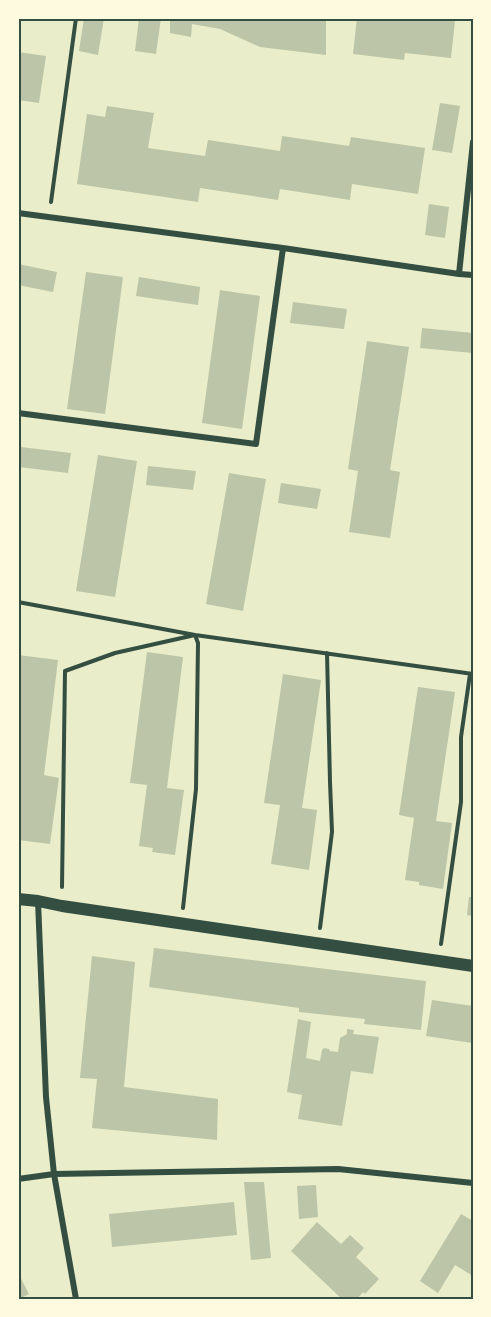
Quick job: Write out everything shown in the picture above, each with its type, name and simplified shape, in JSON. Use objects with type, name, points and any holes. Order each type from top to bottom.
[{"type":"main road","points":[[18,899],[473,966]]},
{"type":"street","points":[[459,274],[473,142]]},
{"type":"street","points":[[18,213],[473,275]]},
{"type":"street","points":[[18,413],[256,444],[283,248]]},
{"type":"street","points":[[38,901],[46,1098],[54,1174],[76,1299]]},
{"type":"street","points":[[18,1179],[54,1174],[338,1169],[473,1183]]},
{"type":"path","points":[[49,217],[76,18]]},
{"type":"path","points":[[18,602],[195,635],[472,674],[460,736],[461,802],[438,961]]},
{"type":"path","points":[[62,906],[65,671],[115,653],[195,635]]},
{"type":"path","points":[[182,923],[196,789],[198,644],[195,635]]},
{"type":"path","points":[[318,943],[333,832],[327,653]]},
{"type":"building","points":[[84,18],[104,18],[98,55],[79,51]]},
{"type":"building","points":[[139,18],[161,18],[156,54],[135,51]]},
{"type":"building","points":[[178,18],[326,18],[326,55],[260,47],[220,29],[192,24],[191,37],[170,33],[170,20]]},
{"type":"building","points":[[357,18],[407,20],[408,18],[432,18],[455,21],[451,58],[405,53],[404,60],[353,54]]},
{"type":"building","points":[[18,52],[46,56],[39,103],[18,100]]},
{"type":"building","points":[[440,103],[460,106],[452,153],[432,150]]},
{"type":"building","points":[[107,106],[154,113],[148,148],[205,156],[208,140],[280,151],[282,136],[349,146],[351,137],[425,148],[418,194],[352,184],[350,200],[280,189],[278,200],[200,188],[198,202],[77,184],[87,114],[105,117]]},
{"type":"building","points":[[429,204],[449,207],[445,238],[425,235]]},
{"type":"building","points":[[18,264],[57,272],[53,292],[18,285]]},
{"type":"building","points":[[86,272],[123,277],[105,414],[67,409]]},
{"type":"building","points":[[139,277],[200,287],[198,305],[136,296]]},
{"type":"building","points":[[220,290],[260,296],[242,429],[202,423]]},
{"type":"building","points":[[293,302],[347,309],[344,329],[290,323]]},
{"type":"building","points":[[422,328],[473,333],[473,353],[420,348]]},
{"type":"building","points":[[367,341],[409,347],[390,470],[400,472],[390,538],[349,532],[358,471],[348,469]]},
{"type":"building","points":[[21,447],[71,453],[68,473],[19,467]]},
{"type":"building","points":[[98,455],[137,461],[115,597],[76,591]]},
{"type":"building","points":[[148,466],[196,471],[193,490],[146,485]]},
{"type":"building","points":[[229,473],[266,479],[243,611],[206,604]]},
{"type":"building","points":[[281,483],[321,489],[317,509],[278,503]]},
{"type":"building","points":[[147,652],[183,657],[167,788],[184,790],[175,855],[152,852],[153,848],[139,846],[147,785],[130,783]]},
{"type":"building","points":[[18,655],[58,660],[44,775],[59,778],[50,844],[18,840]]},
{"type":"building","points":[[283,674],[321,680],[302,808],[317,810],[309,870],[271,864],[280,805],[264,803]]},
{"type":"building","points":[[418,687],[455,692],[436,821],[452,823],[443,889],[405,880],[414,818],[399,815]]},
{"type":"building","points":[[469,897],[473,897],[473,916],[467,915]]},
{"type":"building","points":[[154,948],[426,981],[421,1030],[364,1024],[365,1019],[299,1012],[299,1008],[149,987]]},
{"type":"building","points":[[92,956],[135,962],[124,1087],[218,1099],[217,1140],[92,1128],[97,1079],[80,1078]]},
{"type":"building","points":[[432,1000],[473,1006],[472,1043],[426,1036]]},
{"type":"building","points":[[298,1019],[311,1022],[306,1058],[320,1061],[324,1048],[338,1052],[340,1038],[347,1034],[347,1029],[354,1030],[353,1034],[379,1037],[373,1074],[351,1071],[342,1126],[298,1119],[302,1095],[287,1092]]},
{"type":"building","points":[[244,1182],[264,1182],[271,1258],[251,1260]]},
{"type":"building","points":[[316,1185],[318,1217],[299,1219],[297,1186]]},
{"type":"building","points":[[234,1202],[237,1235],[112,1247],[109,1214]]},
{"type":"building","points":[[461,1214],[473,1221],[473,1276],[455,1265],[438,1293],[420,1281]]},
{"type":"building","points":[[317,1222],[341,1244],[350,1235],[364,1248],[356,1257],[379,1279],[357,1299],[342,1299],[291,1251]]},
{"type":"building","points":[[18,1273],[29,1294],[19,1299],[18,1299]]}]
